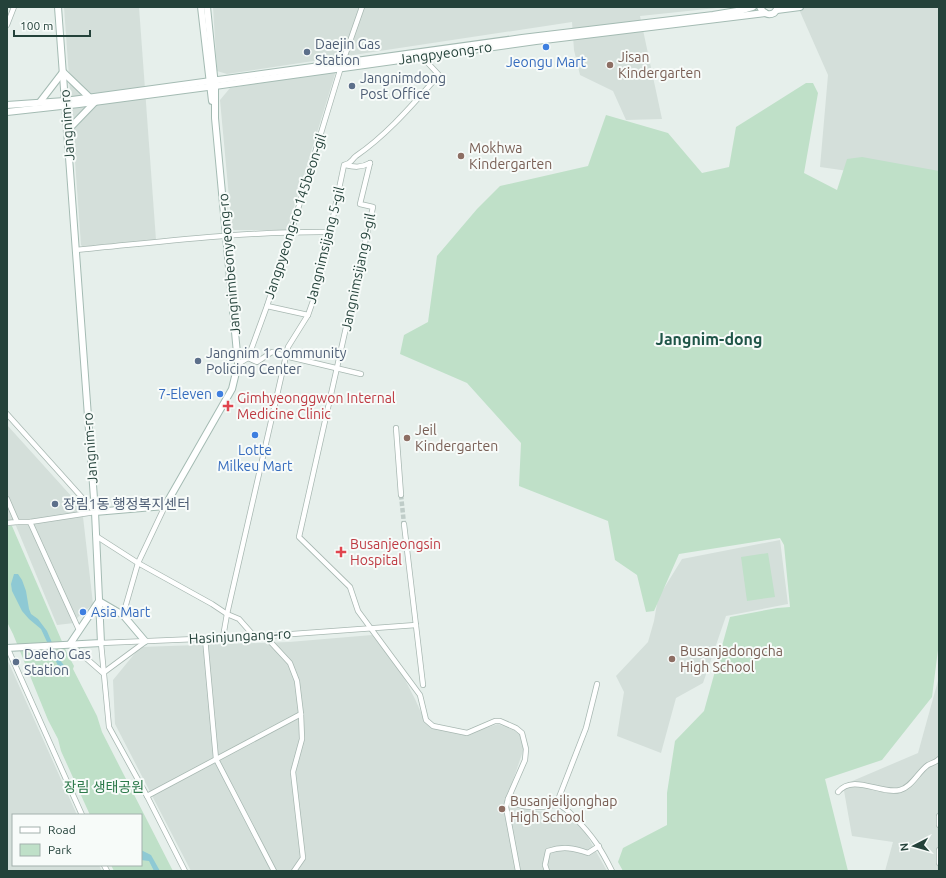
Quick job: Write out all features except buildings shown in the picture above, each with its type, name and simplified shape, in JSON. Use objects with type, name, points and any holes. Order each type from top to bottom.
[{"type":"street","points":[[7,25],[14,7]]},
{"type":"street","name":"Jangnim-ro","points":[[58,7],[95,512],[103,673],[109,727],[147,796],[185,871]]},
{"type":"street","points":[[201,7],[212,84]]},
{"type":"street","points":[[207,7],[212,84]]},
{"type":"street","name":"Jangpyeong-ro 145beon-gil","points":[[248,358],[291,232],[342,65],[362,7]]},
{"type":"street","points":[[726,13],[737,7]]},
{"type":"street","name":"Jangpyeong-ro","points":[[7,105],[40,102],[95,102],[342,65],[536,38],[609,30],[726,13],[753,7]]},
{"type":"street","points":[[760,7],[765,13]]},
{"type":"street","name":"Jangpyeong-ro","points":[[650,24],[765,13],[772,14],[778,8],[800,7]]},
{"type":"street","points":[[344,165],[351,163],[354,158],[378,139],[439,75],[425,60],[425,54]]},
{"type":"street","points":[[40,102],[63,72],[89,97]]},
{"type":"street","name":"Jangpyeong-ro","points":[[7,112],[65,103],[89,97],[212,84]]},
{"type":"street","name":"Jangnimbeonyeong-ro","points":[[165,506],[232,389],[238,364],[212,84]]},
{"type":"street","points":[[68,131],[95,102]]},
{"type":"street","name":"Jangnimsijang 9-gil","points":[[344,165],[363,167],[370,163],[360,204],[373,207],[338,369],[299,537],[350,587],[358,611],[370,628]]},
{"type":"street","name":"Jangnimsijang 5-gil","points":[[223,638],[227,614],[288,346],[308,315],[319,284],[344,165]]},
{"type":"street","points":[[76,250],[226,235],[330,232]]},
{"type":"street","points":[[266,306],[308,315]]},
{"type":"street","points":[[238,364],[248,358],[256,362],[272,352],[361,374]]},
{"type":"street","points":[[7,414],[95,512]]},
{"type":"street","points":[[396,428],[401,495]]},
{"type":"street","points":[[7,499],[17,522]]},
{"type":"street","points":[[7,523],[30,522],[95,512],[165,506]]},
{"type":"street","points":[[123,615],[138,563],[165,506]]},
{"type":"street","points":[[30,522],[79,630]]},
{"type":"street","points":[[404,524],[423,685]]},
{"type":"street","points":[[96,536],[138,563],[212,604],[227,614],[239,619],[254,636]]},
{"type":"street","points":[[99,601],[123,615],[145,641],[103,673],[68,644],[99,601]]},
{"type":"street","name":"Hasinjungang-ro","points":[[8,648],[68,644],[266,636],[416,625]]},
{"type":"street","points":[[370,628],[420,695],[426,720],[433,726],[467,733],[495,721],[516,728],[522,733],[526,749],[525,760],[506,807],[518,871]]},
{"type":"street","points":[[266,636],[290,663],[297,681],[301,714],[302,739],[293,772],[303,858],[294,871]]},
{"type":"street","points":[[205,638],[216,759],[274,871]]},
{"type":"street","points":[[8,648],[82,814]]},
{"type":"street","points":[[556,805],[586,728],[597,684]]},
{"type":"street","points":[[147,796],[301,714]]},
{"type":"street","points":[[838,792],[841,788],[852,785],[866,784],[882,790],[900,790],[909,784],[928,766],[939,759]]},
{"type":"street","points":[[508,799],[517,805],[540,807],[556,805],[569,811],[590,833],[599,846],[612,871]]},
{"type":"street","points":[[939,816],[939,825]]},
{"type":"street","points":[[548,871],[545,864],[548,851],[560,847],[575,848],[588,853],[599,846]]},
{"type":"street","points":[[939,850],[939,863]]},
{"type":"shaded area","points":[[64,7],[139,7],[156,240],[83,247],[81,245]]},
{"type":"shaded area","points":[[213,7],[726,7],[640,16],[662,119],[626,120],[613,91],[580,75],[574,50],[572,22],[227,74],[217,71]]},
{"type":"shaded area","points":[[798,7],[939,7],[939,184],[820,167],[828,75]]},
{"type":"shaded area","points":[[336,71],[287,230],[232,230],[220,100],[230,88]]},
{"type":"shaded area","points":[[7,425],[82,508],[93,604],[78,617],[74,623],[57,625],[14,521],[7,521]]},
{"type":"shaded area","name":"Busanjadongcha High School","points":[[780,540],[788,604],[726,616],[703,683],[676,698],[661,753],[617,736],[624,692],[616,676],[648,642],[658,598],[682,559]]},
{"type":"shaded area","points":[[372,635],[401,672],[424,719],[430,727],[467,734],[498,724],[513,730],[520,735],[523,751],[506,801],[517,808],[552,813],[572,819],[585,832],[607,871],[191,871],[115,724],[113,680],[140,647],[289,642]]},
{"type":"shaded area","points":[[7,659],[77,814],[12,814],[12,866],[100,866],[102,871],[7,871]]},
{"type":"shaded area","points":[[939,677],[939,871],[885,871],[893,842],[852,836],[843,785],[918,753]]},
{"type":"green space","points":[[806,83],[813,83],[818,93],[804,173],[837,190],[847,159],[862,157],[939,171],[939,642],[932,697],[882,760],[825,779],[848,871],[623,871],[618,862],[623,848],[667,825],[667,793],[675,741],[704,711],[730,617],[790,607],[784,545],[780,538],[679,554],[654,611],[646,612],[637,575],[615,560],[608,521],[519,486],[521,443],[467,383],[400,354],[404,335],[428,322],[437,256],[477,209],[500,186],[588,166],[606,115],[668,133],[702,173],[729,167],[736,127]]},
{"type":"green space","name":"장림 생태공원","points":[[7,526],[12,526],[74,666],[73,669],[97,716],[102,732],[173,871],[114,871],[112,866],[142,866],[142,814],[90,814],[61,751],[58,739],[48,720],[7,622]]},
{"type":"green space","points":[[768,553],[775,597],[747,601],[741,557]]},
{"type":"water","points":[[14,574],[18,574],[22,580],[31,614],[38,619],[47,631],[59,659],[70,673],[64,674],[60,670],[41,629],[22,611],[12,591],[11,584]]},
{"type":"water","points":[[142,850],[151,855],[160,871],[154,871],[149,861],[142,860]]},
{"type":"tunnel","points":[[401,495],[404,524]]},
{"type":"place","name":"Jeongu Mart","points":[[546,47]]},
{"type":"place","name":"Daejin Gas Station","points":[[307,52]]},
{"type":"place","name":"Jisan Kindergarten","points":[[610,65]]},
{"type":"place","name":"Jangnimdong Post Office","points":[[352,86]]},
{"type":"place","name":"Mokhwa Kindergarten","points":[[461,156]]},
{"type":"place","name":"Jangnim 1 Community Policing Center","points":[[198,361]]},
{"type":"place","name":"7-Eleven","points":[[220,394]]},
{"type":"place","name":"Gimhyeonggwon Internal Medicine Clinic","points":[[228,406]]},
{"type":"place","name":"Lotte Milkeu Mart","points":[[255,435]]},
{"type":"place","name":"Jeil Kindergarten","points":[[407,438]]},
{"type":"place","name":"장림1동 행정복지센터","points":[[55,504]]},
{"type":"place","name":"Busanjeongsin Hospital","points":[[341,552]]},
{"type":"place","name":"Asia Mart","points":[[83,612]]},
{"type":"place","name":"Busanjadongcha High School","points":[[672,659]]},
{"type":"place","name":"Daeho Gas Station","points":[[16,662]]},
{"type":"place","name":"Busanjeiljonghap High School","points":[[502,809]]},
{"type":"district","name":"Jangnim-dong","points":[[709,339]]}]
